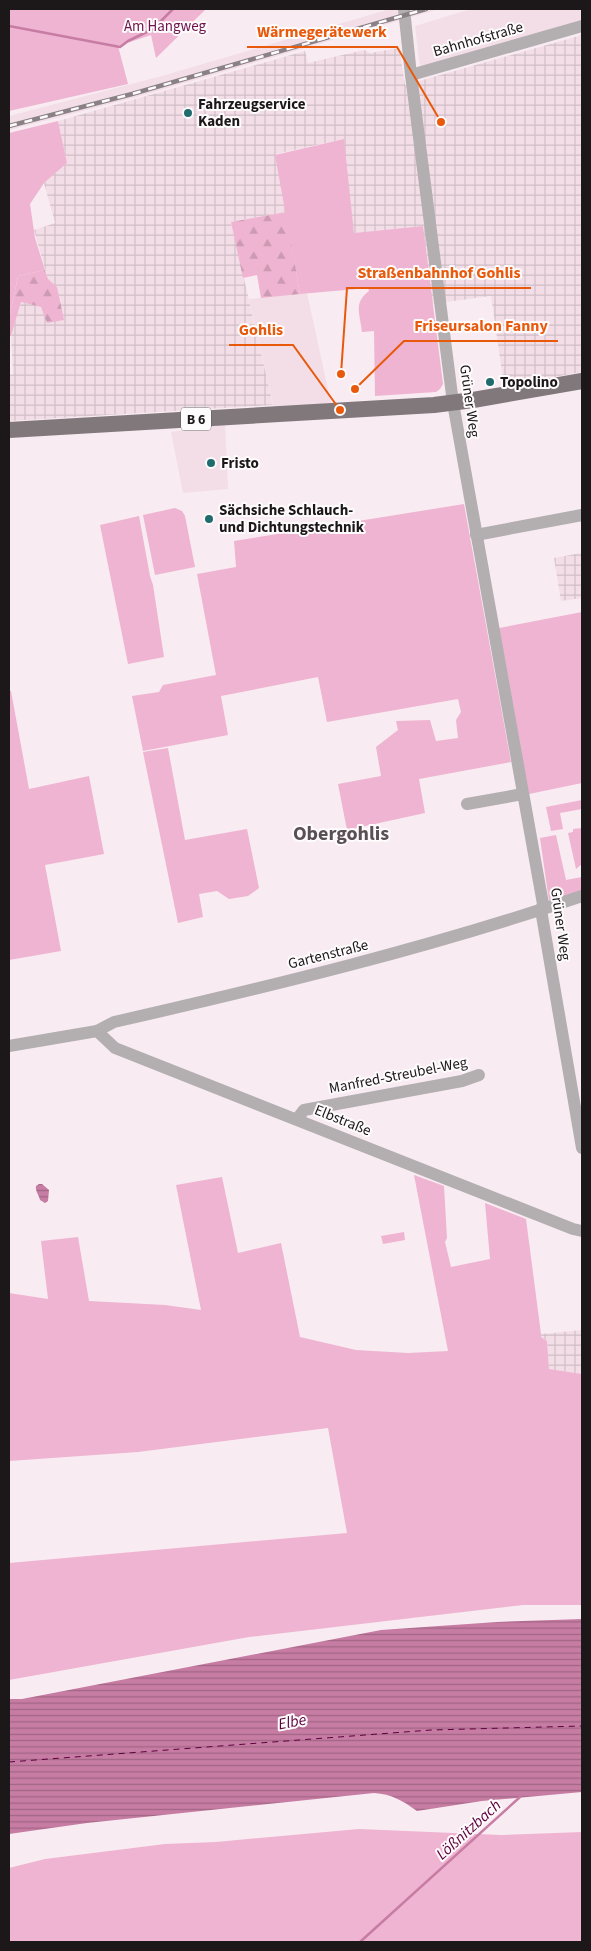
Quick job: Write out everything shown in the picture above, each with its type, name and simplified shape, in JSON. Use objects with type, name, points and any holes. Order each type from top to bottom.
[{"type":"main road","name":"B 6","points":[[9,430],[453,403],[582,381]]},
{"type":"street","name":"Grüner Weg","points":[[404,9],[453,403],[543,904],[541,910],[582,1148]]},
{"type":"street","name":"Bahnhofstraße","points":[[411,75],[582,26]]},
{"type":"street","points":[[476,535],[582,515]]},
{"type":"street","points":[[467,804],[523,794]]},
{"type":"street","name":"Gartenstraße","points":[[9,1046],[97,1031],[114,1022],[350,966],[541,910],[582,896]]},
{"type":"street","name":"Elbstraße","points":[[97,1031],[115,1048],[582,1231]]},
{"type":"street","name":"Manfred-Streubel-Weg","points":[[297,1119],[304,1110],[462,1081],[479,1075]]},
{"type":"shaded area","points":[[390,9],[439,9],[133,98],[9,130],[9,116],[162,76]]},
{"type":"shaded area","points":[[471,9],[582,9],[582,21],[420,68],[415,26]]},
{"type":"shaded area","points":[[582,35],[582,372],[504,386],[491,296],[432,304],[423,226],[354,233],[343,139],[276,154],[286,212],[231,222],[273,405],[9,421],[9,375],[13,374],[11,336],[21,302],[42,307],[48,279],[34,230],[55,223],[44,183],[67,163],[58,121],[305,51],[308,63],[364,50],[370,53],[399,48],[405,85]]},
{"type":"shaded area","points":[[307,293],[331,403],[274,408],[249,299]]},
{"type":"shaded area","points":[[225,424],[228,489],[183,493],[171,432]]},
{"type":"shaded area","points":[[581,553],[582,598],[561,601],[554,558]]},
{"type":"shaded area","points":[[582,1330],[582,1374],[549,1369],[547,1341],[541,1337],[541,1334]]},
{"type":"green space","name":"Am Hangweg","points":[[9,9],[206,9],[156,58],[151,35],[118,46],[128,84],[9,111]]},
{"type":"green space","points":[[58,121],[67,163],[44,183],[30,204],[35,238],[45,270],[18,276],[9,319],[9,133]]},
{"type":"green space","points":[[344,139],[354,233],[423,226],[443,384],[436,392],[375,396],[374,331],[362,332],[359,309],[361,300],[369,291],[368,288],[300,294],[275,155]]},
{"type":"green space","points":[[286,212],[300,294],[261,298],[257,275],[243,278],[231,222]]},
{"type":"green space","points":[[45,270],[48,279],[57,287],[64,320],[47,323],[41,307],[21,302],[11,336],[9,336],[9,319],[18,276]]},
{"type":"green space","points":[[464,504],[511,762],[419,779],[425,813],[347,830],[338,784],[381,776],[376,747],[398,730],[396,721],[430,720],[436,741],[458,738],[456,720],[461,712],[458,699],[327,722],[318,677],[221,696],[228,735],[143,751],[132,696],[159,692],[163,685],[216,675],[197,574],[236,567],[234,541]]},
{"type":"green space","points":[[175,508],[182,511],[185,516],[195,567],[155,575],[143,515]]},
{"type":"green space","points":[[139,516],[153,585],[164,657],[128,664],[100,525]]},
{"type":"green space","points":[[582,612],[582,783],[529,794],[499,628]]},
{"type":"green space","points":[[9,691],[11,691],[29,789],[89,776],[104,854],[45,865],[61,951],[9,960]]},
{"type":"green space","points":[[168,748],[185,840],[247,829],[259,888],[248,896],[229,899],[217,891],[199,894],[203,917],[178,923],[143,752]]},
{"type":"green space","points":[[582,800],[582,809],[560,813],[563,829],[551,831],[546,807]]},
{"type":"green space","points":[[582,828],[582,864],[576,869],[568,833],[573,832],[573,829]]},
{"type":"green space","points":[[556,835],[566,880],[582,877],[582,891],[549,901],[540,838]]},
{"type":"green space","points":[[414,1175],[444,1186],[447,1238],[445,1242],[451,1267],[490,1259],[485,1203],[526,1219],[541,1337],[547,1341],[549,1369],[582,1374],[582,1605],[523,1605],[249,1637],[9,1680],[9,1563],[347,1533],[328,1428],[138,1452],[9,1461],[9,1293],[48,1299],[41,1241],[78,1237],[89,1301],[165,1305],[201,1310],[176,1185],[222,1177],[238,1253],[281,1243],[300,1337],[356,1350],[408,1353],[448,1351]]},
{"type":"green space","points":[[404,1232],[405,1240],[383,1244],[381,1236]]},
{"type":"green space","points":[[359,1829],[501,1835],[582,1832],[582,1942],[9,1942],[9,1868],[45,1859],[165,1844],[216,1842]]},
{"type":"water","points":[[42,1184],[49,1190],[48,1201],[45,1203],[40,1200],[37,1191],[36,1186]]},
{"type":"water","name":"Elbe","points":[[582,1619],[582,1792],[482,1801],[417,1811],[397,1799],[374,1793],[87,1823],[9,1834],[9,1699],[22,1699],[381,1630],[497,1622]]},
{"type":"waterway","points":[[9,26],[120,47],[153,29],[173,9]]},
{"type":"waterway","name":"Lößnitzbach","points":[[360,1942],[520,1797]]},
{"type":"ferry route","points":[[9,1762],[431,1730],[582,1726]]},
{"type":"railway","points":[[9,126],[132,94],[426,9]]},
{"type":"place","name":"Fahrzeugservice Kaden","points":[[188,113]]},
{"type":"place","name":"Wärmegerätewerk","points":[[441,122]]},
{"type":"place","name":"Straßenbahnhof Gohlis","points":[[341,374]]},
{"type":"place","name":"Topolino","points":[[490,382]]},
{"type":"place","name":"Friseursalon Fanny","points":[[355,389]]},
{"type":"place","name":"Gohlis","points":[[340,410]]},
{"type":"place","name":"Fristo","points":[[211,463]]},
{"type":"place","name":"Sächsiche Schlauch- und Dichtungstechnik","points":[[209,519]]},
{"type":"district","name":"Obergohlis","points":[[341,833]]}]
